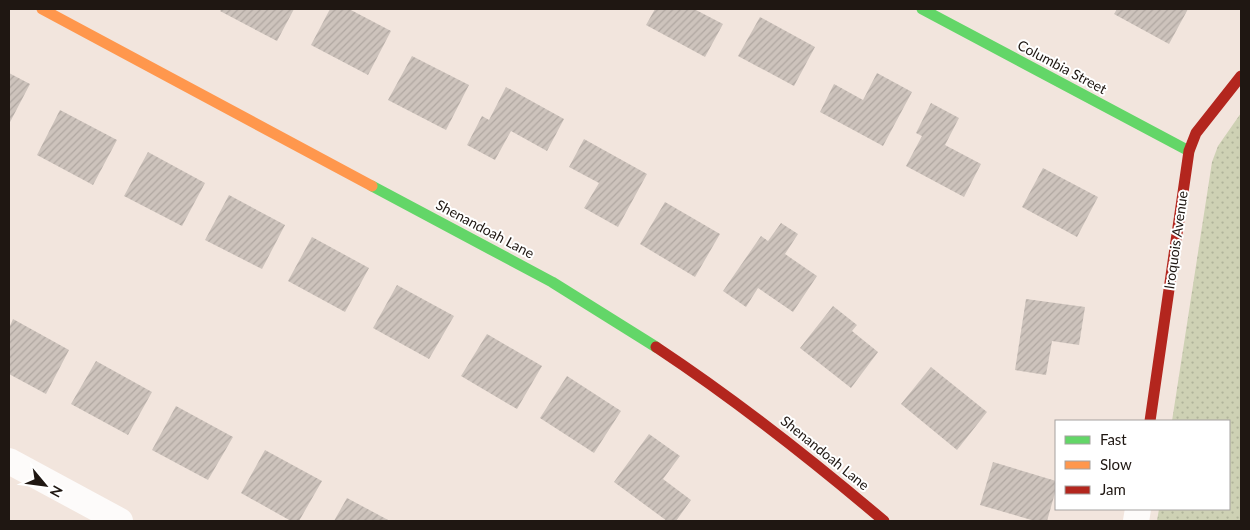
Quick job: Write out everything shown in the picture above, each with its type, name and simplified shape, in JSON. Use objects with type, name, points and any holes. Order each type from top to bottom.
[{"type":"street","name":"Shenandoah Lane","points":[[42,9],[552,282],[611,317],[743,406],[884,521]]},
{"type":"street","name":"Columbia Street","points":[[922,9],[1189,152]]},
{"type":"street","name":"Iroquois Avenue","points":[[1150,420],[1189,152],[1196,133],[1241,76]]},
{"type":"street","points":[[9,461],[120,521]]},
{"type":"green space","points":[[1241,113],[1241,521],[1157,521],[1159,510],[1230,510],[1230,420],[1172,420],[1212,162],[1218,146]]},
{"type":"building","points":[[222,9],[294,9],[277,41],[220,11]]},
{"type":"building","points":[[330,9],[349,9],[391,31],[368,75],[311,45]]},
{"type":"building","points":[[655,9],[694,9],[723,24],[705,57],[646,25]]},
{"type":"building","points":[[1117,9],[1188,9],[1169,44],[1114,14]]},
{"type":"building","points":[[760,17],[815,47],[794,86],[738,56]]},
{"type":"building","points":[[412,56],[469,85],[446,130],[388,100]]},
{"type":"building","points":[[9,73],[30,84],[9,124]]},
{"type":"building","points":[[877,73],[912,92],[883,146],[820,112],[834,84],[863,100]]},
{"type":"building","points":[[506,87],[564,119],[547,151],[511,131],[495,160],[467,145],[482,116],[489,120]]},
{"type":"building","points":[[931,103],[959,118],[945,145],[981,164],[964,197],[906,166],[922,136],[916,133]]},
{"type":"building","points":[[60,110],[117,140],[93,185],[37,155]]},
{"type":"building","points":[[584,139],[647,174],[618,227],[584,208],[599,183],[569,167]]},
{"type":"building","points":[[148,152],[205,183],[182,226],[124,196]]},
{"type":"building","points":[[1043,168],[1098,197],[1077,237],[1022,207]]},
{"type":"building","points":[[229,195],[285,225],[262,269],[205,240]]},
{"type":"building","points":[[665,202],[720,234],[695,277],[640,244]]},
{"type":"building","points":[[781,223],[798,234],[785,254],[817,276],[793,312],[758,288],[746,307],[723,291],[761,236],[768,241]]},
{"type":"building","points":[[312,237],[369,268],[345,312],[288,281]]},
{"type":"building","points":[[397,285],[454,316],[429,359],[373,328]]},
{"type":"building","points":[[1026,299],[1085,307],[1079,345],[1052,341],[1046,375],[1015,370]]},
{"type":"building","points":[[833,306],[857,325],[852,331],[878,352],[851,388],[800,348]]},
{"type":"building","points":[[13,319],[69,350],[46,394],[9,374],[9,328]]},
{"type":"building","points":[[487,334],[542,366],[517,409],[461,376]]},
{"type":"building","points":[[96,361],[152,392],[128,435],[71,404]]},
{"type":"building","points":[[931,367],[987,412],[957,450],[901,404]]},
{"type":"building","points":[[567,376],[621,411],[594,453],[540,418]]},
{"type":"building","points":[[176,406],[233,437],[208,480],[152,450]]},
{"type":"building","points":[[649,434],[680,456],[663,479],[691,500],[676,521],[667,521],[614,482]]},
{"type":"building","points":[[265,450],[322,481],[299,521],[291,521],[241,493]]},
{"type":"building","points":[[993,462],[1055,481],[1055,493],[1047,521],[1035,521],[980,505]]},
{"type":"building","points":[[347,498],[390,521],[334,521]]},
{"type":"traffic: fast","points":[[922,9],[1189,151]]},
{"type":"traffic: fast","points":[[372,186],[552,282],[656,347]]},
{"type":"traffic: slow","points":[[42,9],[372,186]]},
{"type":"traffic: jam","points":[[1150,420],[1189,151],[1196,133],[1241,76]]},
{"type":"traffic: jam","points":[[656,347],[773,431],[884,521]]}]
